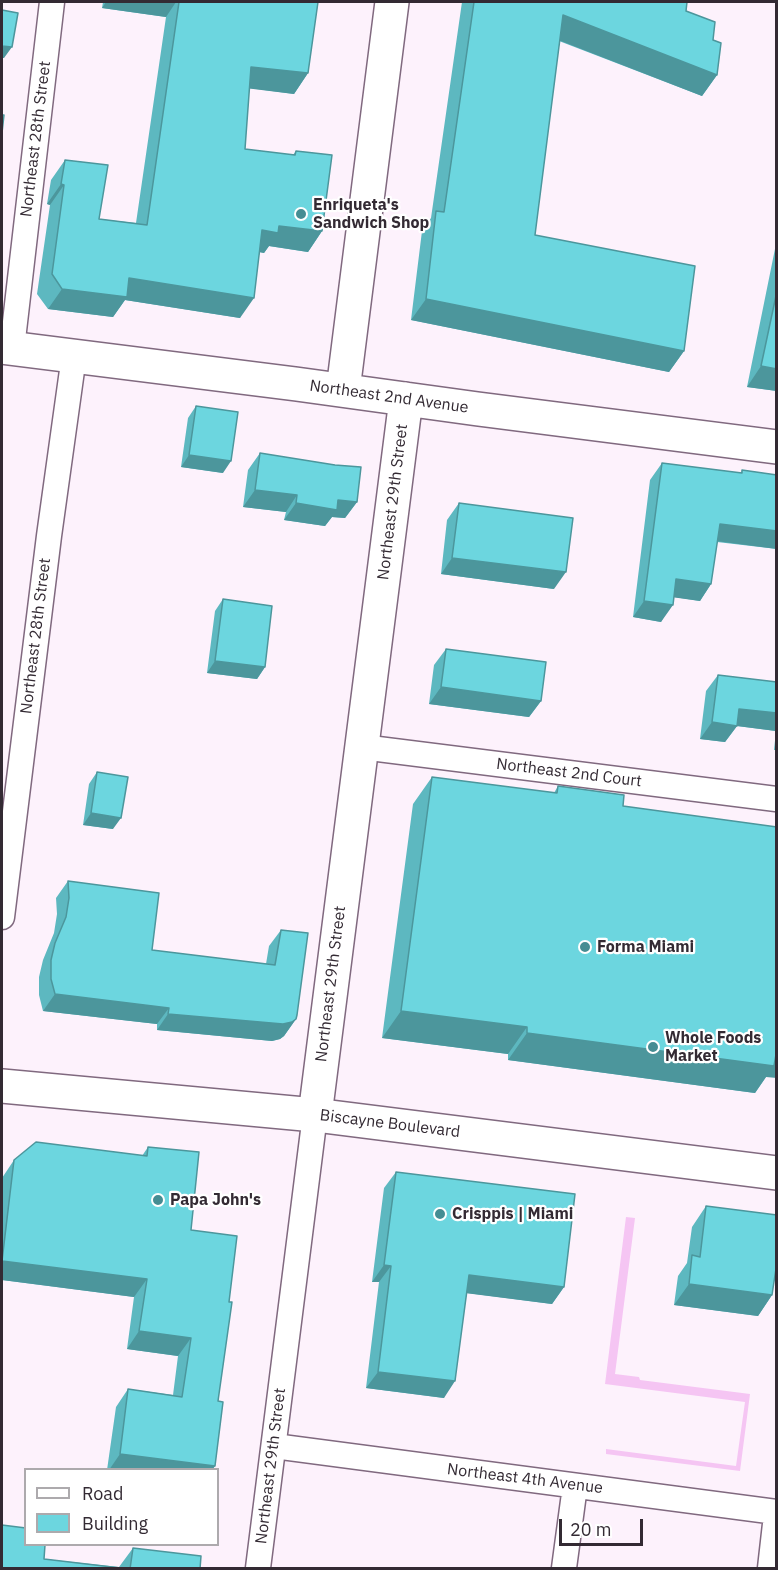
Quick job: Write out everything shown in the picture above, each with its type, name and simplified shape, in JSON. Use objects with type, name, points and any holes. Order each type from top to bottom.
[{"type":"main road","points":[[343,390],[392,2]]},
{"type":"main road","name":"Northeast 2nd Avenue","points":[[7,348],[777,447]]},
{"type":"main road","name":"Northeast 29th Street","points":[[315,1114],[406,399]]},
{"type":"main road","name":"Biscayne Boulevard","points":[[2,1086],[315,1114],[777,1173]]},
{"type":"street","name":"Northeast 28th Street","points":[[7,348],[52,2]]},
{"type":"street","name":"Northeast 28th Street","points":[[2,917],[49,536],[74,356]]},
{"type":"street","name":"Northeast 2nd Court","points":[[362,747],[777,799]]},
{"type":"street","name":"Northeast 29th Street","points":[[258,1569],[315,1114]]},
{"type":"street","name":"Northeast 4th Avenue","points":[[274,1446],[777,1514]]},
{"type":"street","points":[[564,1569],[574,1486]]},
{"type":"street","points":[[770,1569],[777,1514]]},
{"type":"shaded area","points":[[626,1217],[635,1218],[615,1374],[639,1377],[640,1380],[750,1394],[740,1471],[606,1454],[606,1449],[736,1466],[745,1402],[605,1384]]},
{"type":"building","points":[[179,2],[318,2],[308,73],[251,67],[245,149],[295,155],[296,151],[332,155],[322,231],[279,226],[278,233],[262,230],[254,298],[129,278],[127,297],[62,289],[52,274],[64,185],[61,184],[65,160],[108,165],[99,219],[147,225]]},
{"type":"building","points":[[474,2],[687,2],[686,11],[715,22],[713,40],[721,43],[717,75],[563,15],[535,235],[695,266],[684,351],[426,299],[436,211],[444,212]]},
{"type":"building","points":[[2,10],[18,13],[12,47],[2,46]]},
{"type":"building","points":[[777,291],[777,369],[761,366]]},
{"type":"building","points":[[196,406],[238,412],[231,461],[189,455]]},
{"type":"building","points":[[260,453],[361,467],[357,502],[338,500],[337,510],[296,503],[297,495],[255,490]]},
{"type":"building","points":[[662,463],[777,475],[777,531],[720,524],[711,584],[676,579],[673,605],[644,601]]},
{"type":"building","points":[[459,503],[573,518],[566,572],[452,558]]},
{"type":"building","points":[[223,599],[272,606],[265,667],[215,661]]},
{"type":"building","points":[[446,649],[546,662],[541,701],[441,687]]},
{"type":"building","points":[[718,675],[777,682],[777,713],[739,709],[737,726],[712,722]]},
{"type":"building","points":[[97,772],[128,777],[121,818],[91,813]]},
{"type":"building","name":"Forma Miami","points":[[432,777],[557,793],[558,786],[624,795],[623,806],[777,827],[777,1049],[774,1066],[527,1033],[527,1027],[401,1011]]},
{"type":"building","points":[[68,881],[159,893],[152,950],[275,965],[281,930],[308,933],[296,1019],[283,1024],[168,1014],[169,1008],[55,994],[51,979],[51,960],[55,943],[66,917],[69,898]]},
{"type":"building","points":[[36,1142],[147,1156],[148,1147],[199,1152],[191,1230],[237,1236],[229,1302],[232,1302],[218,1401],[223,1402],[215,1466],[120,1454],[128,1389],[182,1397],[191,1338],[139,1331],[147,1279],[2,1261],[14,1160]]},
{"type":"building","points":[[396,1172],[575,1194],[564,1287],[469,1275],[455,1381],[378,1372],[391,1266],[384,1265]]},
{"type":"building","points":[[706,1206],[777,1215],[777,1262],[772,1295],[689,1284],[692,1255],[700,1257]]},
{"type":"building","points":[[2,1525],[24,1528],[24,1546],[45,1546],[44,1559],[129,1569],[2,1569]]},
{"type":"building","points":[[133,1548],[201,1556],[200,1569],[130,1569]]},
{"type":"place","name":"Enriqueta's Sandwich Shop","points":[[301,214]]},
{"type":"place","name":"Forma Miami","points":[[585,947]]},
{"type":"place","name":"Whole Foods Market","points":[[653,1047]]},
{"type":"place","name":"Papa John's","points":[[158,1200]]},
{"type":"place","name":"Crisppis | Miami","points":[[440,1214]]}]
